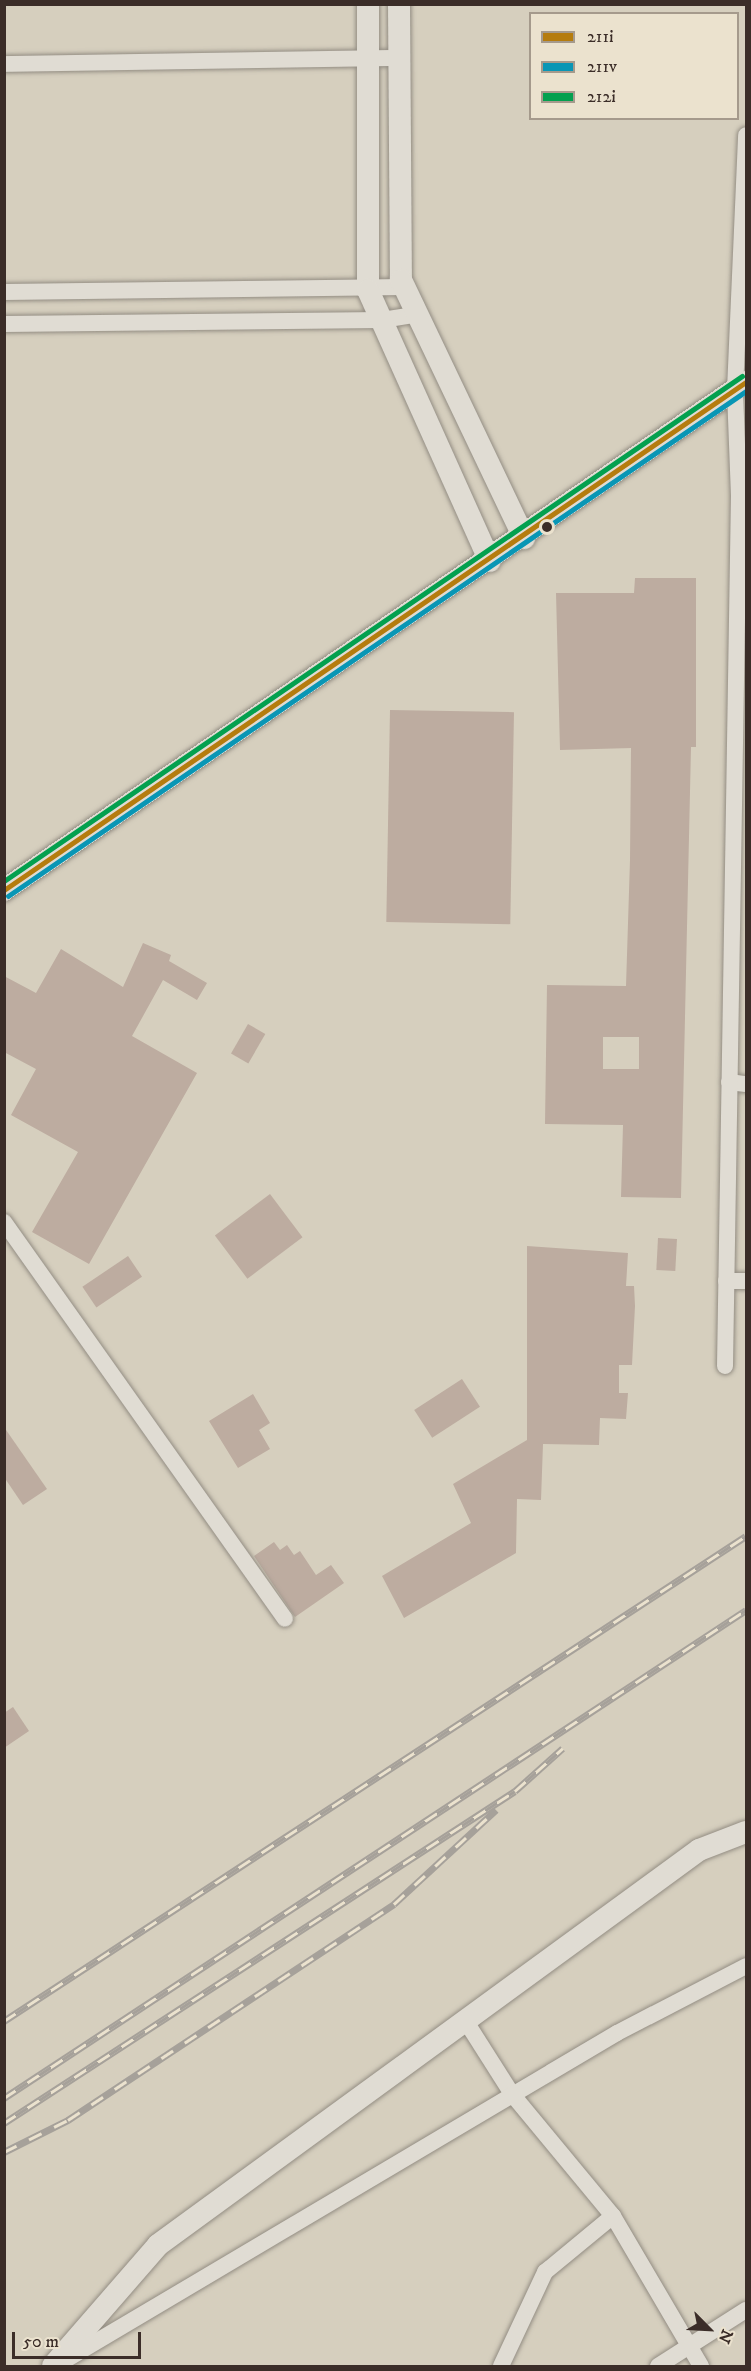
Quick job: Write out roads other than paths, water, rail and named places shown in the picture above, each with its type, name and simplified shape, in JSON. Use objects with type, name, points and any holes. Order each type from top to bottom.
[{"type":"street","points":[[368,4],[368,290],[490,561]]},
{"type":"street","points":[[399,4],[399,265],[405,287],[524,538]]},
{"type":"street","points":[[4,64],[399,58]]},
{"type":"street","points":[[725,1366],[729,1082],[739,955],[743,496],[741,386],[747,135]]},
{"type":"street","points":[[4,292],[368,290],[405,287]]},
{"type":"street","points":[[4,324],[382,320],[418,314]]},
{"type":"street","points":[[4,890],[524,538],[741,386]]},
{"type":"street","points":[[729,1082],[747,1084]]},
{"type":"street","points":[[4,1222],[285,1619]]},
{"type":"street","points":[[726,1281],[747,1281]]},
{"type":"street","points":[[54,2367],[158,2245],[699,1850],[747,1832]]},
{"type":"street","points":[[54,2367],[512,2094],[747,1966]]},
{"type":"street","points":[[465,2020],[512,2094],[613,2216],[701,2367]]},
{"type":"street","points":[[501,2367],[545,2272],[613,2216]]},
{"type":"street","points":[[658,2367],[747,2310]]},
{"type":"railway","points":[[4,2021],[746,1536]]},
{"type":"railway","points":[[4,2098],[746,1610]]},
{"type":"railway","points":[[4,2123],[515,1791],[563,1748]]},
{"type":"railway","points":[[4,2152],[68,2120],[394,1904],[496,1810]]}]
